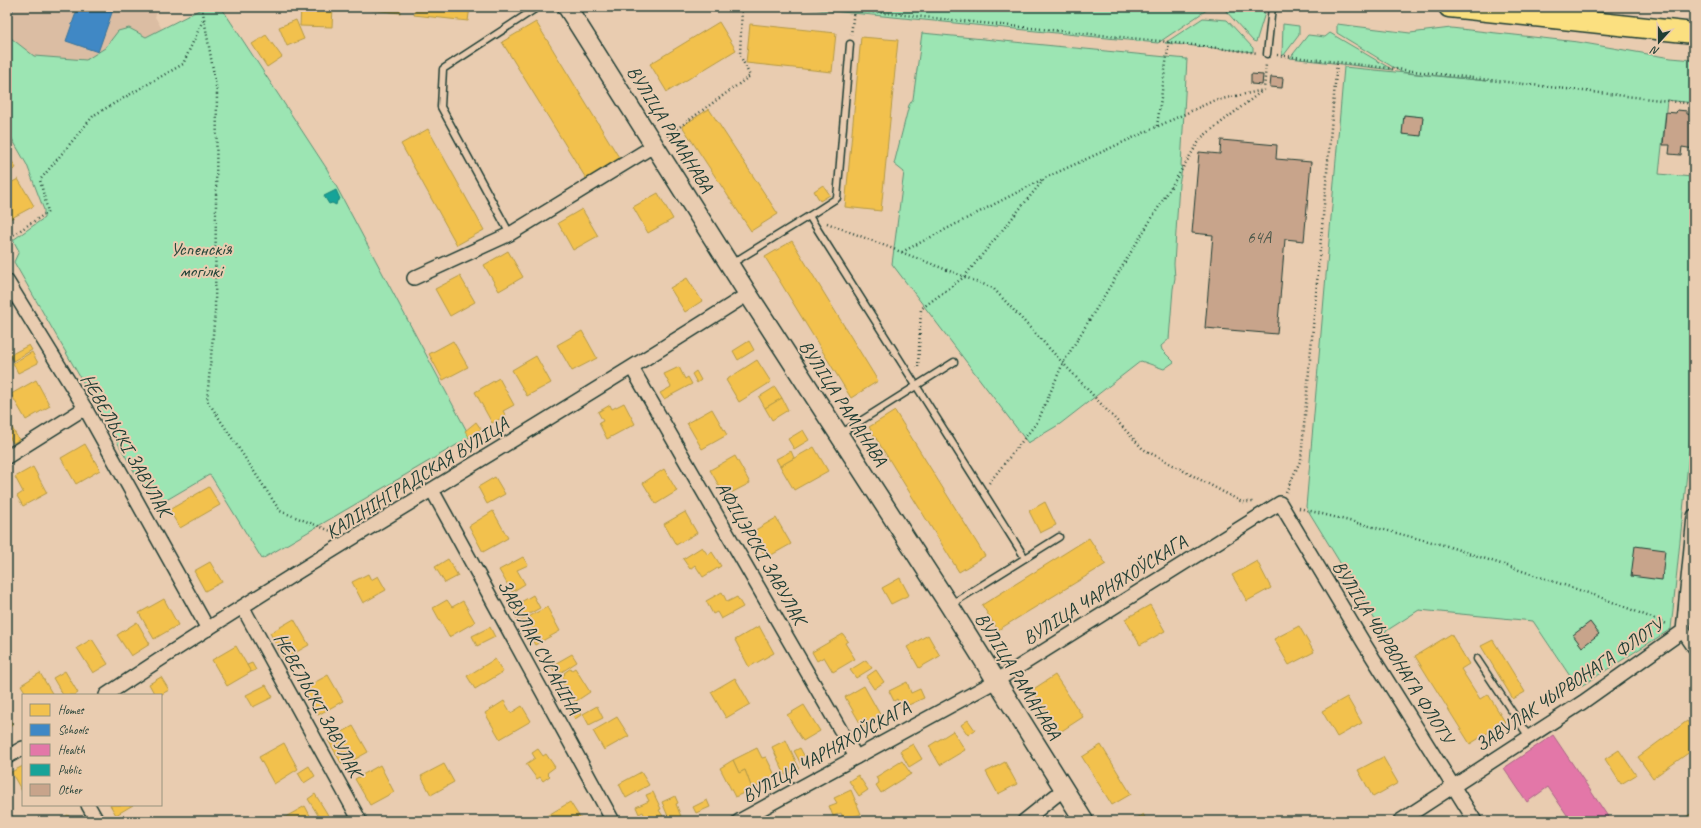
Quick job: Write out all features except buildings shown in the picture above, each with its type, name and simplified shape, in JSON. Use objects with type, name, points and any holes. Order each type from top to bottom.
[{"type":"main road","name":"ВУЛІЦА РАМАНАВА","points":[[567,7],[731,264],[748,294],[949,605],[1084,821]]},
{"type":"main road","points":[[1449,7],[1694,33]]},
{"type":"street","points":[[414,278],[510,234],[655,145]]},
{"type":"street","name":"НЕВЕЛЬСКІ ЗАВУЛАК","points":[[7,281],[85,408],[208,630]]},
{"type":"street","name":"КАЛІНІНГРАДСКАЯ ВУЛІЦА","points":[[108,694],[353,539],[632,368],[748,294]]},
{"type":"street","name":"АФІЦЭРСКІ ЗАВУЛАК","points":[[632,368],[856,757]]},
{"type":"street","points":[[7,457],[85,408]]},
{"type":"street","name":"ЗАВУЛАК СУСАНІНА","points":[[432,490],[613,821]]},
{"type":"street","name":"ВУЛІЦА ЧАРНЯХОЎСКАГА","points":[[739,821],[996,681],[1280,503]]},
{"type":"street","name":"ВУЛІЦА ЧЫРВОНАГА ФЛОТУ","points":[[1280,503],[1365,645],[1475,821]]},
{"type":"street","name":"ЗАВУЛАК ЧЫРВОНАГА ФЛОТУ","points":[[1400,821],[1583,702],[1683,631],[1694,516]]},
{"type":"street","name":"НЕВЕЛЬСКІ ЗАВУЛАК","points":[[243,608],[360,821]]},
{"type":"street","points":[[1683,631],[1694,647]]},
{"type":"street","points":[[7,757],[22,749]]},
{"type":"street","points":[[1024,821],[1064,789]]},
{"type":"street","points":[[89,806],[97,821]]},
{"type":"lane","points":[[510,234],[441,107],[443,68],[538,7]]},
{"type":"lane","points":[[1267,54],[1272,7]]},
{"type":"lane","points":[[731,264],[837,198],[850,44]]},
{"type":"lane","points":[[809,216],[1025,558]]},
{"type":"lane","points":[[839,435],[954,362]]},
{"type":"lane","points":[[949,605],[1059,537]]},
{"type":"lane","points":[[1477,660],[1529,737]]},
{"type":"path","points":[[202,7],[217,92],[215,313],[207,400],[280,511],[353,539]]},
{"type":"path","points":[[655,145],[750,76],[740,55],[742,7]]},
{"type":"path","points":[[850,44],[854,10]]},
{"type":"path","points":[[7,239],[48,212],[40,180],[94,115],[183,64],[204,18]]},
{"type":"path","points":[[1157,127],[1169,42]]},
{"type":"path","points":[[983,491],[1038,421],[1063,363],[1201,138],[1264,90],[1267,54]]},
{"type":"path","points":[[1280,503],[1301,459],[1337,62]]},
{"type":"path","points":[[901,252],[1045,178],[1213,101],[1264,90]]},
{"type":"path","points":[[917,386],[921,309],[964,277],[1045,178]]},
{"type":"path","points":[[809,216],[993,288],[1143,449],[1242,502],[1280,503],[1447,546],[1600,597],[1683,631]]},
{"type":"shaded area","points":[[7,7],[159,7],[155,17],[162,29],[7,109]]},
{"type":"green space","name":"Успенскія могілкі","points":[[205,7],[221,7],[327,169],[470,437],[262,559],[211,476],[209,475],[158,505],[148,488],[142,485],[14,262],[19,251],[13,240],[44,218],[44,210],[27,165],[7,130],[7,35],[34,56],[86,60],[105,48],[118,31],[129,28],[146,37]]},
{"type":"green space","points":[[791,7],[1211,7],[1158,43]]},
{"type":"green space","points":[[1236,7],[1250,8],[1265,13],[1256,42],[1253,41],[1225,10]]},
{"type":"green space","points":[[1203,18],[1227,20],[1253,48],[1253,52],[1165,43]]},
{"type":"green space","points":[[1283,24],[1299,26],[1299,35],[1284,55],[1282,55]]},
{"type":"green space","points":[[1337,24],[1410,33],[1451,28],[1578,42],[1671,58],[1694,60],[1694,103],[1667,100],[1659,174],[1692,177],[1694,163],[1694,404],[1671,629],[1578,688],[1533,621],[1419,610],[1383,633],[1306,507],[1344,67],[1487,81],[1401,72],[1337,33]]},
{"type":"green space","points":[[922,33],[1187,59],[1181,165],[1182,170],[1179,184],[1174,264],[1175,278],[1169,339],[1161,346],[1162,350],[1174,362],[1164,369],[1141,361],[1060,424],[1028,443],[892,264],[904,172],[894,164],[909,105],[913,99]]},
{"type":"green space","points":[[1330,33],[1393,70],[1290,58],[1308,35],[1325,37]]}]
